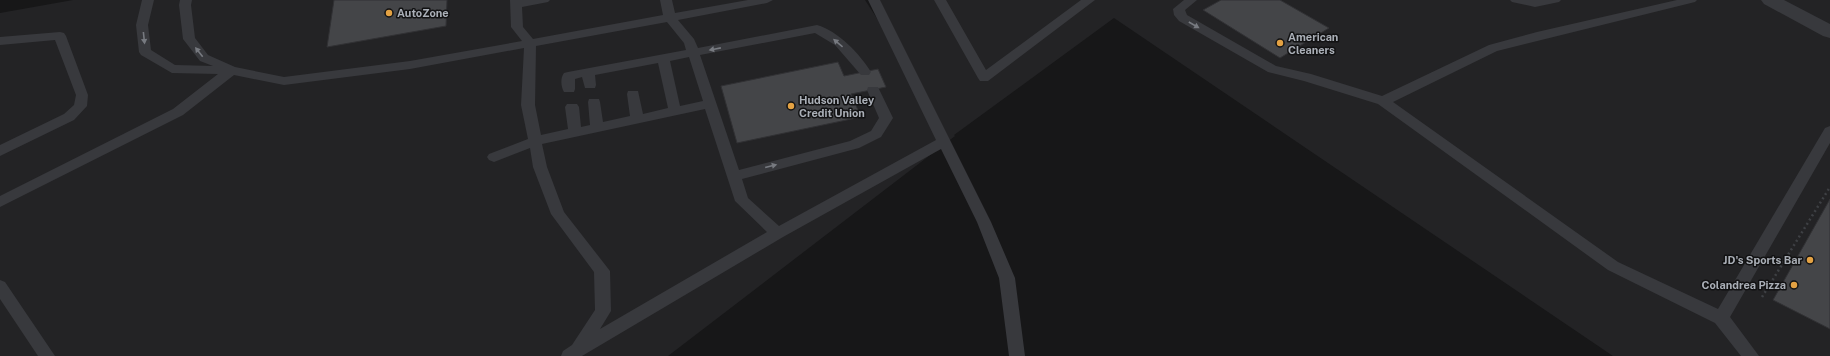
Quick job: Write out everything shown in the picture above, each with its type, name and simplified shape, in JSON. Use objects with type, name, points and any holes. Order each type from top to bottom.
[{"type":"street","points":[[1770,0],[1830,32]]},
{"type":"lane","points":[[148,0],[142,25],[145,52],[172,69],[200,71],[232,70]]},
{"type":"lane","points":[[186,0],[185,5],[189,39],[204,58],[232,70],[284,81],[410,65],[768,0]]},
{"type":"lane","points":[[544,0],[516,2],[517,27],[530,43],[528,105],[540,167],[558,214],[602,271],[603,311],[573,353]]},
{"type":"lane","points":[[666,0],[670,18],[690,42],[694,52],[742,201],[778,234]]},
{"type":"lane","points":[[874,0],[984,222],[1007,278],[1017,356]]},
{"type":"lane","points":[[940,0],[984,78],[1089,0]]},
{"type":"lane","points":[[1191,0],[1179,9],[1180,15],[1184,18],[1272,69],[1307,77],[1383,101],[1614,266],[1721,318],[1751,356]]},
{"type":"lane","points":[[1516,0],[1535,4],[1555,0]]},
{"type":"lane","points":[[1383,101],[1493,48],[1537,36],[1691,0]]},
{"type":"lane","points":[[569,89],[568,76],[817,29],[839,42],[865,72]]},
{"type":"lane","points":[[0,41],[60,36],[82,95],[80,106],[69,117],[0,151]]},
{"type":"lane","points":[[663,58],[675,111]]},
{"type":"lane","points":[[628,64],[630,77]]},
{"type":"lane","points":[[0,202],[178,112],[232,70]]},
{"type":"lane","points":[[588,72],[590,85]]},
{"type":"lane","points":[[734,176],[854,145],[876,134],[886,118],[873,90]]},
{"type":"lane","points":[[633,94],[637,119]]},
{"type":"lane","points":[[594,102],[598,127]]},
{"type":"lane","points":[[494,157],[535,141],[710,104]]},
{"type":"lane","points":[[572,107],[576,132]]},
{"type":"lane","points":[[1721,318],[1830,130]]},
{"type":"lane","points":[[573,353],[778,234],[944,142]]},
{"type":"lane","points":[[0,286],[47,356]]},
{"type":"path","points":[[1762,297],[1830,187]]},
{"type":"shaded area","points":[[73,0],[865,0],[891,40],[872,0],[1830,0],[1830,356],[1613,356],[1114,18],[954,135],[955,136],[668,356],[0,356],[0,13]]},
{"type":"building","name":"AutoZone","points":[[334,0],[447,0],[446,26],[327,47]]},
{"type":"building","name":"American Cleaners","points":[[1221,0],[1280,0],[1329,28],[1280,58],[1203,10]]},
{"type":"building","name":"Hudson Valley Credit Union","points":[[838,62],[844,76],[878,69],[886,87],[851,94],[861,117],[737,143],[721,86]]},
{"type":"building","points":[[1830,199],[1830,329],[1773,300]]},
{"type":"place","name":"AutoZone","points":[[389,13]]},
{"type":"place","name":"American Cleaners","points":[[1280,43]]},
{"type":"place","name":"Hudson Valley Credit Union","points":[[791,106]]},
{"type":"place","name":"JD's Sports Bar","points":[[1810,260]]},
{"type":"place","name":"Colandrea Pizza","points":[[1794,285]]}]
